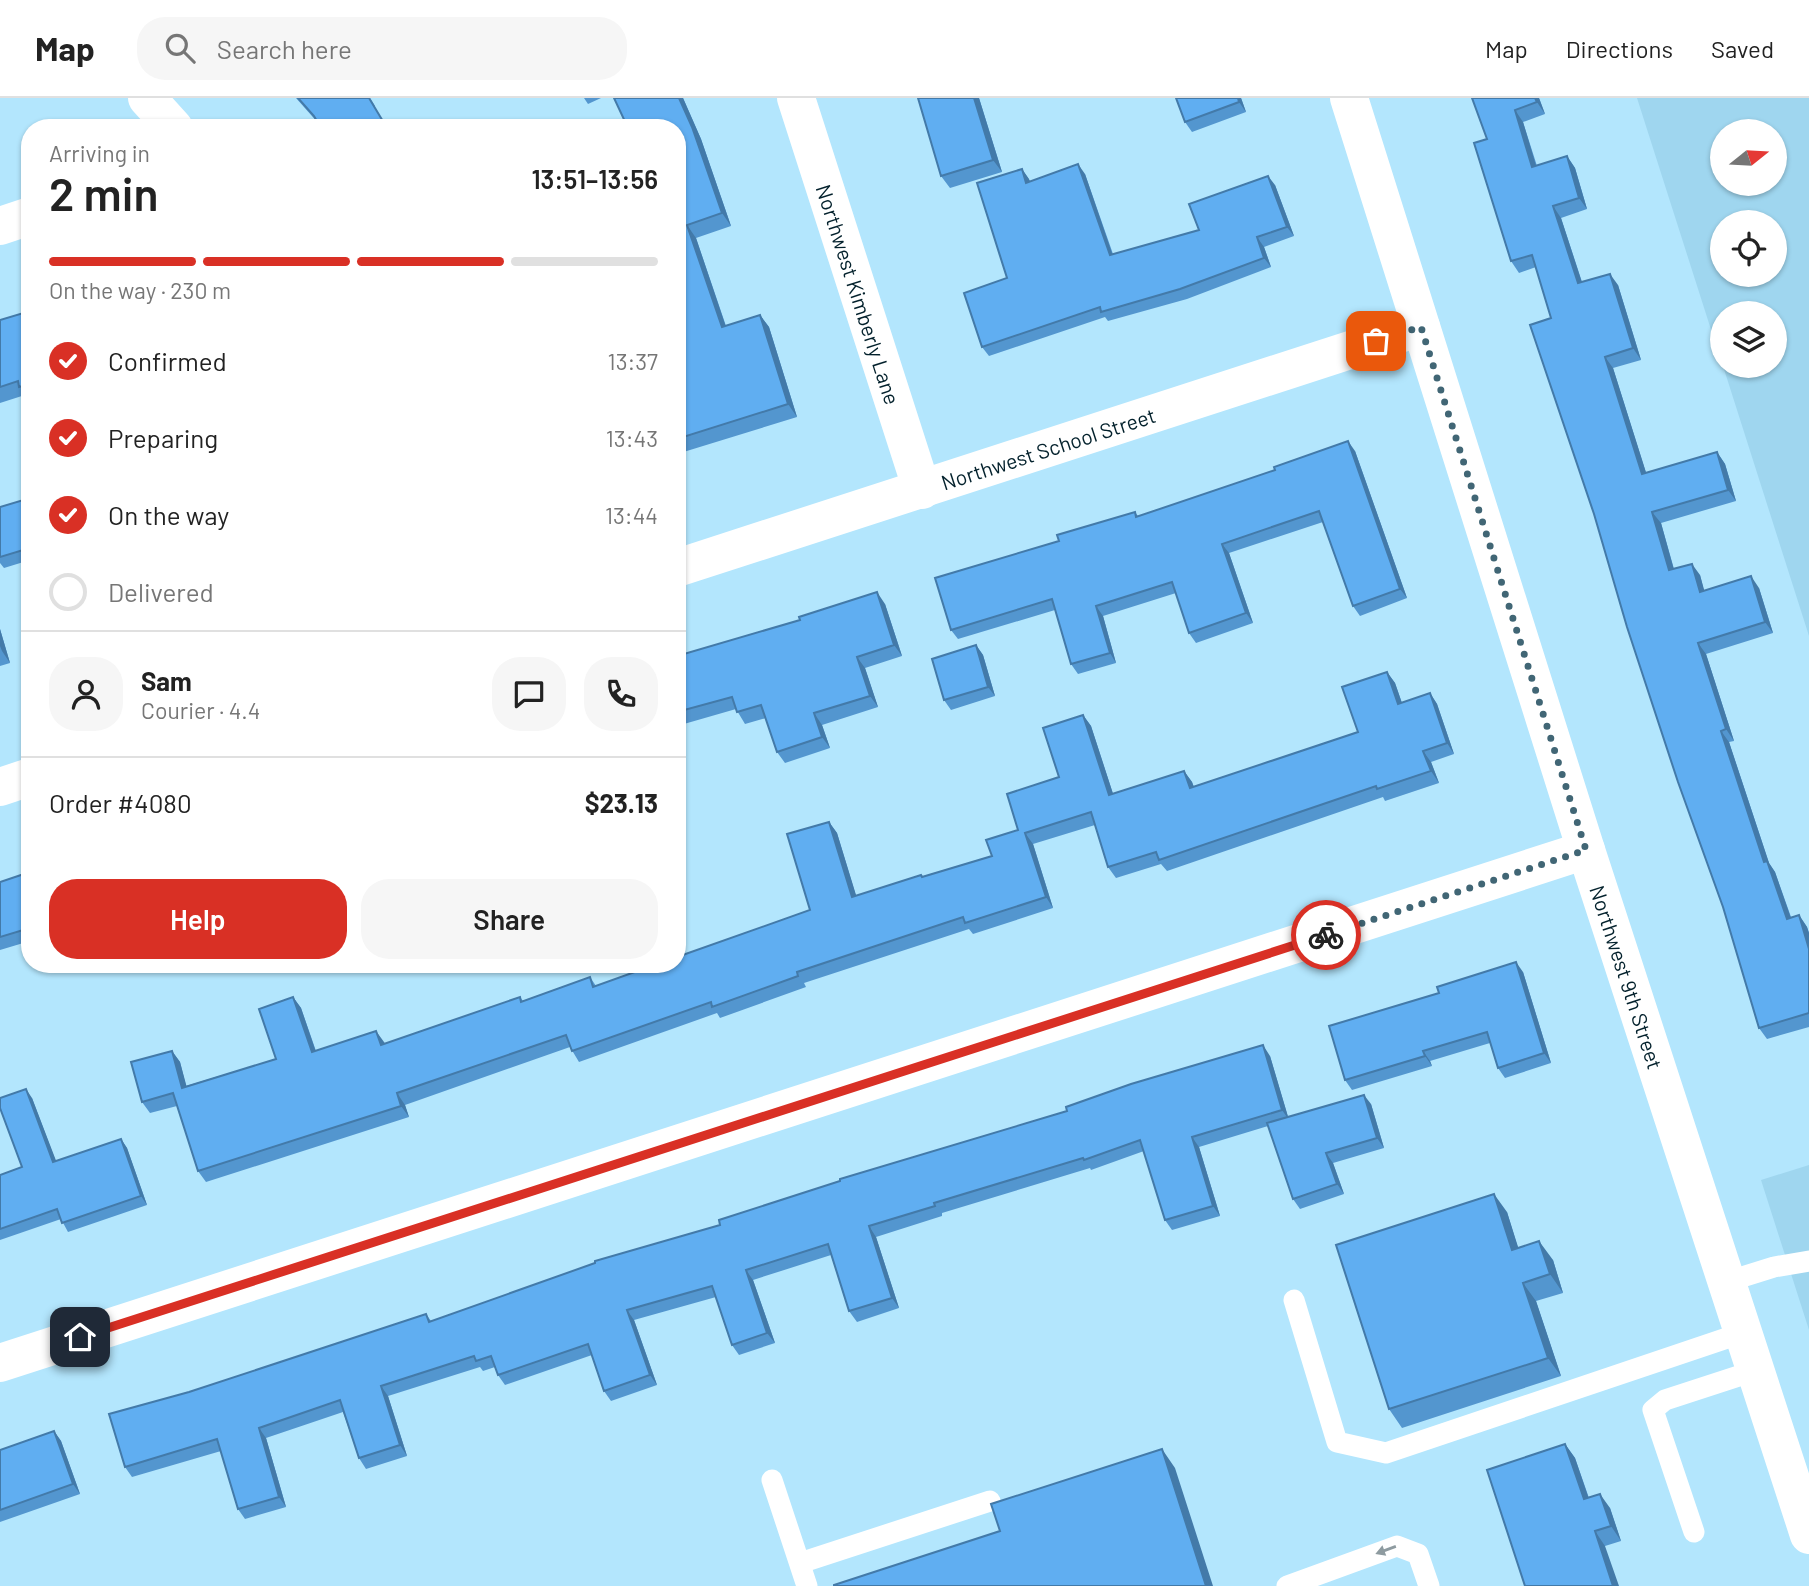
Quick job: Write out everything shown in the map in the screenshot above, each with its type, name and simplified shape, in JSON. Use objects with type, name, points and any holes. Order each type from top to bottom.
[{"type":"street","points":[[147,98],[166,119]]},
{"type":"street","name":"Northwest Kimberly Lane","points":[[796,98],[922,490]]},
{"type":"street","name":"Northwest 9th Street","points":[[1349,98],[1586,850],[1809,1535]]},
{"type":"street","points":[[0,226],[21,219]]},
{"type":"street","name":"Northwest School Street","points":[[686,565],[1421,327]]},
{"type":"street","points":[[0,787],[21,780]]},
{"type":"street","points":[[0,1363],[1586,850]]},
{"type":"lane","points":[[1726,1282],[1774,1267],[1809,1261]]},
{"type":"lane","points":[[1294,1300],[1337,1442],[1386,1453],[1742,1333]]},
{"type":"lane","points":[[1694,1532],[1653,1410],[1665,1400],[1755,1371]]},
{"type":"lane","points":[[772,1480],[807,1586]]},
{"type":"lane","points":[[800,1563],[990,1501]]},
{"type":"lane","points":[[1287,1586],[1397,1546],[1418,1554],[1429,1586]]},
{"type":"shaded area","points":[[1637,98],[1809,98],[1809,636],[1727,378],[1787,378],[1787,301],[1710,301],[1710,326]]},
{"type":"shaded area","points":[[1809,1165],[1809,1330],[1761,1180]]},
{"type":"building","points":[[298,98],[369,98],[382,119],[316,119]]},
{"type":"building","points":[[614,98],[679,98],[722,213],[687,225],[722,327],[760,315],[788,404],[686,436],[686,119],[624,119]]},
{"type":"building","points":[[918,98],[974,98],[993,160],[941,176]]},
{"type":"building","points":[[1176,98],[1238,98],[1239,102],[1185,122]]},
{"type":"building","points":[[1472,98],[1535,98],[1537,102],[1515,110],[1532,167],[1567,156],[1579,198],[1553,206],[1578,283],[1610,274],[1633,348],[1605,357],[1642,474],[1717,452],[1728,490],[1652,512],[1669,570],[1692,564],[1700,592],[1751,576],[1765,622],[1698,643],[1726,729],[1721,731],[1764,862],[1767,861],[1787,919],[1799,915],[1809,949],[1809,1013],[1759,1028],[1723,907],[1678,782],[1627,627],[1594,514],[1530,325],[1551,318],[1532,255],[1511,261],[1474,143],[1487,139]]},
{"type":"building","points":[[1078,164],[1110,255],[1199,230],[1189,204],[1268,176],[1287,227],[1257,237],[1264,258],[1180,289],[1101,312],[1100,307],[982,347],[964,293],[1007,278],[977,183],[1022,169],[1026,183]]},
{"type":"building","points":[[21,314],[21,386],[18,381],[0,387],[0,320]]},
{"type":"building","points":[[1348,441],[1400,589],[1353,606],[1319,511],[1222,544],[1246,613],[1189,633],[1172,582],[1096,606],[1110,653],[1071,664],[1052,599],[951,630],[935,578],[1059,541],[1057,535],[1135,512],[1136,517],[1275,470],[1274,467]]},
{"type":"building","points":[[21,501],[21,551],[0,557],[0,507]]},
{"type":"building","points":[[877,592],[894,645],[857,657],[870,696],[814,713],[822,737],[777,752],[761,705],[737,712],[732,697],[686,710],[686,653],[800,620],[799,617]]},
{"type":"building","points":[[976,645],[988,687],[944,700],[932,659]]},
{"type":"building","points":[[1387,672],[1398,704],[1430,693],[1447,743],[1423,751],[1431,771],[1377,789],[1376,786],[1159,860],[1156,852],[1108,867],[1091,812],[1025,833],[1046,897],[965,923],[963,917],[797,972],[798,976],[712,1007],[711,1002],[572,1051],[566,1035],[397,1093],[401,1106],[198,1171],[173,1093],[142,1102],[131,1062],[172,1051],[182,1088],[276,1059],[259,1009],[293,997],[312,1052],[376,1031],[381,1045],[520,997],[521,1002],[590,977],[593,987],[632,973],[686,973],[686,954],[810,910],[787,834],[829,822],[852,897],[992,856],[986,840],[1018,830],[1007,794],[1059,777],[1043,728],[1083,715],[1109,795],[1184,771],[1190,788],[1358,732],[1342,687]]},
{"type":"building","points":[[21,875],[21,931],[0,937],[0,882]]},
{"type":"building","points":[[1516,962],[1544,1053],[1498,1068],[1487,1032],[1423,1051],[1425,1056],[1345,1080],[1329,1026],[1439,993],[1437,987]]},
{"type":"building","points":[[1263,1045],[1282,1110],[1192,1137],[1213,1206],[1165,1220],[1140,1140],[1084,1160],[1083,1158],[934,1203],[935,1206],[869,1226],[892,1298],[849,1311],[828,1244],[746,1270],[767,1333],[732,1345],[712,1286],[627,1310],[650,1375],[604,1391],[588,1344],[498,1375],[491,1356],[476,1361],[474,1356],[381,1386],[400,1445],[359,1458],[340,1400],[259,1428],[279,1497],[238,1509],[217,1439],[125,1467],[109,1414],[189,1392],[426,1314],[429,1322],[595,1261],[720,1225],[719,1220],[840,1179],[1067,1111],[1066,1107],[1131,1084]]},
{"type":"building","points":[[26,1089],[53,1162],[121,1139],[141,1196],[62,1223],[57,1209],[0,1229],[0,1175],[22,1167],[0,1108],[0,1098]]},
{"type":"building","points":[[1364,1095],[1377,1138],[1326,1153],[1337,1184],[1293,1199],[1267,1123]]},
{"type":"building","points":[[1494,1194],[1512,1250],[1539,1241],[1550,1274],[1523,1283],[1548,1358],[1389,1409],[1336,1245]]},
{"type":"building","points":[[54,1431],[73,1484],[0,1510],[0,1450]]},
{"type":"building","points":[[1565,1444],[1584,1499],[1600,1494],[1611,1526],[1595,1531],[1613,1586],[1525,1586],[1487,1470]]},
{"type":"building","points":[[1162,1449],[1206,1586],[834,1586],[1000,1531],[991,1504]]},
{"type":"way so far","points":[[1326,935],[1586,850],[1421,327],[1376,341]]},
{"type":"route","points":[[80,1337],[1326,935]]}]
